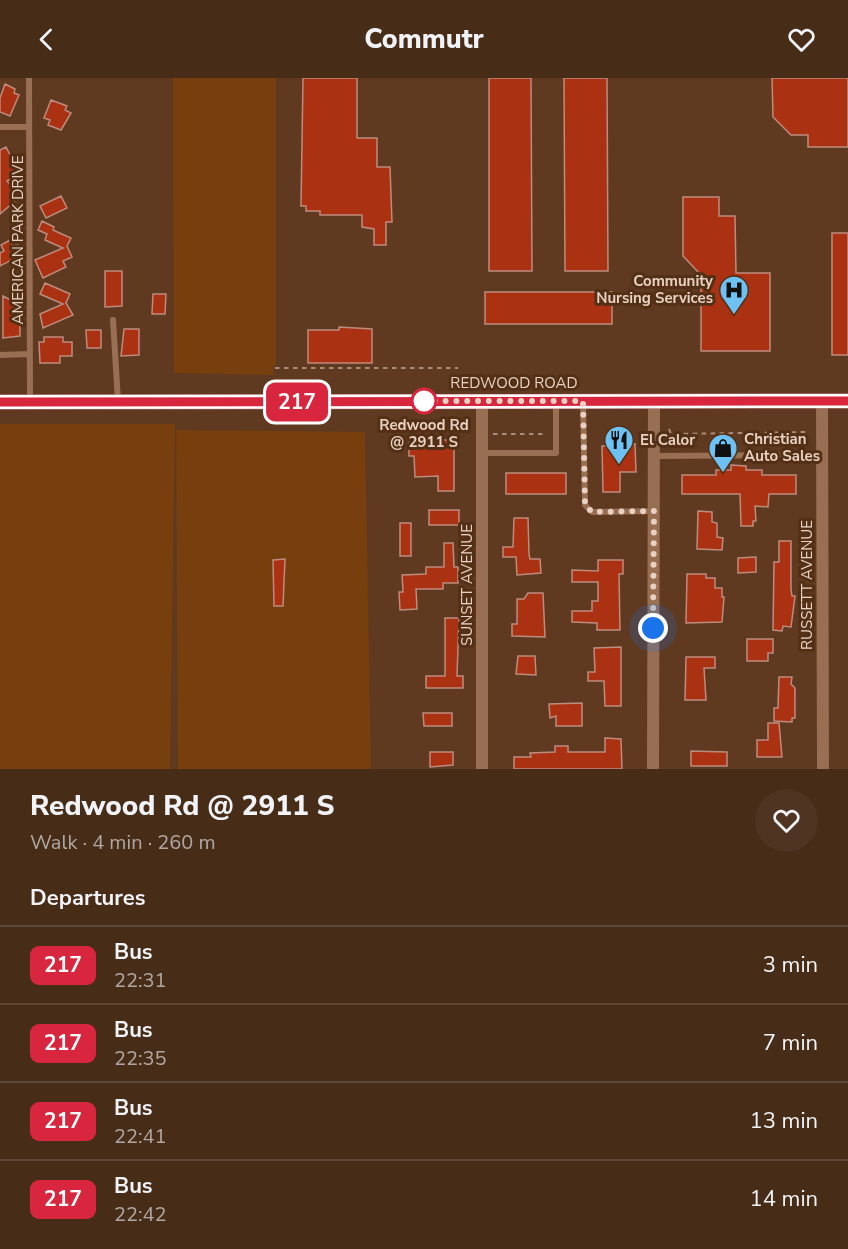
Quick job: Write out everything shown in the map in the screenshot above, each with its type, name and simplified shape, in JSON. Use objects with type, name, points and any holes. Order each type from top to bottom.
[{"type":"main road","name":"REDWOOD ROAD","points":[[0,402],[848,401]]},
{"type":"street","name":"SUNSET AVENUE","points":[[482,401],[482,769]]},
{"type":"street","points":[[653,769],[654,401]]},
{"type":"street","name":"RUSSETT AVENUE","points":[[822,401],[823,769]]},
{"type":"lane","name":"AMERICAN PARK DRIVE","points":[[29,78],[30,402]]},
{"type":"lane","points":[[0,127],[29,127]]},
{"type":"lane","points":[[112,320],[118,402]]},
{"type":"lane","points":[[0,354],[30,354]]},
{"type":"lane","points":[[482,453],[556,453],[556,401]]},
{"type":"lane","points":[[583,401],[585,505],[592,512],[654,511]]},
{"type":"lane","points":[[654,456],[822,454]]},
{"type":"path","points":[[274,368],[458,368]]},
{"type":"path","points":[[669,429],[671,434],[808,432]]},
{"type":"path","points":[[493,434],[556,434]]},
{"type":"shaded area","points":[[173,78],[276,78],[276,365],[273,366],[273,375],[174,373]]},
{"type":"shaded area","points":[[0,424],[175,424],[170,769],[0,769]]},
{"type":"shaded area","points":[[176,430],[365,432],[371,769],[178,769]]},
{"type":"building","points":[[303,78],[357,78],[357,138],[377,138],[377,167],[390,167],[392,222],[386,222],[386,245],[374,245],[374,229],[362,227],[362,215],[320,215],[320,211],[306,211],[306,206],[301,206]]},
{"type":"building","points":[[489,78],[531,78],[532,271],[489,271]]},
{"type":"building","points":[[564,78],[607,78],[608,271],[565,271]]},
{"type":"building","points":[[772,78],[848,78],[848,147],[808,147],[808,135],[791,135],[773,117]]},
{"type":"building","points":[[5,84],[15,89],[14,93],[19,95],[10,116],[0,112],[0,98]]},
{"type":"building","points":[[51,100],[67,106],[65,110],[71,113],[61,130],[48,125],[50,120],[44,118]]},
{"type":"building","points":[[6,147],[20,174],[7,181],[21,196],[0,214],[0,150]]},
{"type":"building","points":[[61,196],[67,208],[46,218],[40,206]]},
{"type":"building","points":[[683,197],[719,197],[719,216],[735,216],[736,273],[770,273],[770,351],[701,351],[701,275],[683,256]]},
{"type":"building","points":[[42,221],[54,227],[53,230],[71,238],[67,246],[72,257],[63,261],[66,267],[43,278],[35,260],[63,248],[45,240],[47,234],[38,230]]},
{"type":"building","points":[[832,233],[848,233],[848,355],[832,355]]},
{"type":"building","points":[[10,240],[13,246],[18,244],[23,254],[0,266],[0,253],[4,251],[1,245]]},
{"type":"building","points":[[105,271],[122,271],[122,306],[105,307]]},
{"type":"building","points":[[45,283],[70,294],[66,303],[73,315],[43,328],[40,314],[63,304],[40,294]]},
{"type":"building","points":[[485,292],[612,292],[612,324],[485,324]]},
{"type":"building","points":[[153,294],[166,294],[165,314],[152,314]]},
{"type":"building","points":[[3,296],[14,302],[14,316],[20,316],[20,336],[3,338]]},
{"type":"building","points":[[339,327],[372,329],[372,363],[308,363],[308,330],[339,330]]},
{"type":"building","points":[[124,329],[139,329],[139,355],[121,356]]},
{"type":"building","points":[[86,330],[101,330],[101,348],[87,348]]},
{"type":"building","points":[[44,337],[63,337],[63,342],[72,342],[72,356],[60,356],[60,363],[40,363],[39,342],[44,342]]},
{"type":"building","points":[[409,440],[454,440],[454,491],[438,491],[438,476],[415,477],[414,456],[409,456]]},
{"type":"building","name":"El Calor","points":[[614,444],[635,444],[636,472],[620,472],[620,492],[603,492],[602,446],[614,446]]},
{"type":"building","points":[[731,465],[746,466],[746,470],[762,470],[762,475],[796,475],[796,494],[769,494],[768,507],[755,506],[756,521],[753,521],[753,526],[741,526],[740,494],[682,494],[682,475],[716,475],[716,470],[731,470]]},
{"type":"building","points":[[506,473],[566,473],[566,494],[506,494]]},
{"type":"building","points":[[429,510],[459,510],[459,525],[429,525]]},
{"type":"building","points":[[698,511],[712,512],[712,522],[717,523],[717,537],[723,538],[722,550],[697,549]]},
{"type":"building","points":[[514,518],[528,518],[530,559],[540,559],[541,573],[517,575],[516,557],[503,557],[503,547],[513,547]]},
{"type":"building","points":[[400,523],[411,523],[411,556],[400,556]]},
{"type":"building","points":[[779,541],[791,541],[791,589],[792,596],[795,596],[791,627],[783,626],[782,631],[773,630],[774,562],[779,562]]},
{"type":"building","points":[[444,543],[453,543],[454,567],[458,567],[458,583],[443,583],[443,589],[416,589],[417,609],[400,610],[399,592],[403,592],[402,575],[426,574],[426,567],[444,567]]},
{"type":"building","points":[[756,557],[756,572],[738,573],[738,558]]},
{"type":"building","points":[[285,559],[283,606],[274,606],[273,560]]},
{"type":"building","points":[[598,560],[623,560],[623,574],[619,574],[620,630],[597,630],[597,623],[572,622],[572,611],[592,611],[592,601],[598,601],[598,582],[572,582],[572,570],[598,571]]},
{"type":"building","points":[[687,574],[706,574],[706,578],[715,578],[715,588],[722,588],[722,597],[724,597],[722,622],[686,623]]},
{"type":"building","points":[[528,593],[543,593],[545,637],[512,636],[512,624],[517,624],[517,599],[524,599]]},
{"type":"building","points":[[445,618],[459,618],[457,676],[463,676],[463,688],[426,688],[426,676],[445,676]]},
{"type":"building","points":[[747,639],[773,639],[773,653],[768,653],[768,661],[747,661]]},
{"type":"building","points":[[621,647],[621,706],[605,706],[604,681],[588,681],[588,672],[595,672],[594,648]]},
{"type":"building","points":[[518,656],[535,656],[536,675],[516,674]]},
{"type":"building","points":[[686,657],[715,657],[715,668],[704,668],[706,700],[685,700]]},
{"type":"building","points":[[779,677],[792,677],[791,684],[795,688],[795,718],[792,718],[792,722],[774,721],[774,708],[778,708]]},
{"type":"building","points":[[582,703],[582,726],[556,726],[556,716],[550,718],[549,704]]},
{"type":"building","points":[[423,713],[452,713],[452,726],[424,726]]},
{"type":"building","points":[[768,723],[779,723],[782,757],[757,757],[757,740],[768,740]]},
{"type":"building","points":[[605,738],[621,739],[622,769],[514,769],[514,757],[531,757],[530,753],[555,752],[555,746],[568,746],[568,752],[605,752]]},
{"type":"building","points":[[691,751],[727,752],[727,766],[691,766]]},
{"type":"building","points":[[430,752],[453,752],[453,765],[430,767]]},
{"type":"bus line","name":"217","points":[[0,402],[848,401]]},
{"type":"place","name":"Community Nursing Services","points":[[734,316]]},
{"type":"place","name":"Redwood Rd @ 2911 S","points":[[424,401]]},
{"type":"place","name":"El Calor","points":[[619,466]]},
{"type":"place","name":"Christian Auto Sales","points":[[723,474]]},
{"type":"route","points":[[424,401],[583,401],[585,505],[592,512],[654,511],[653,628]]}]
